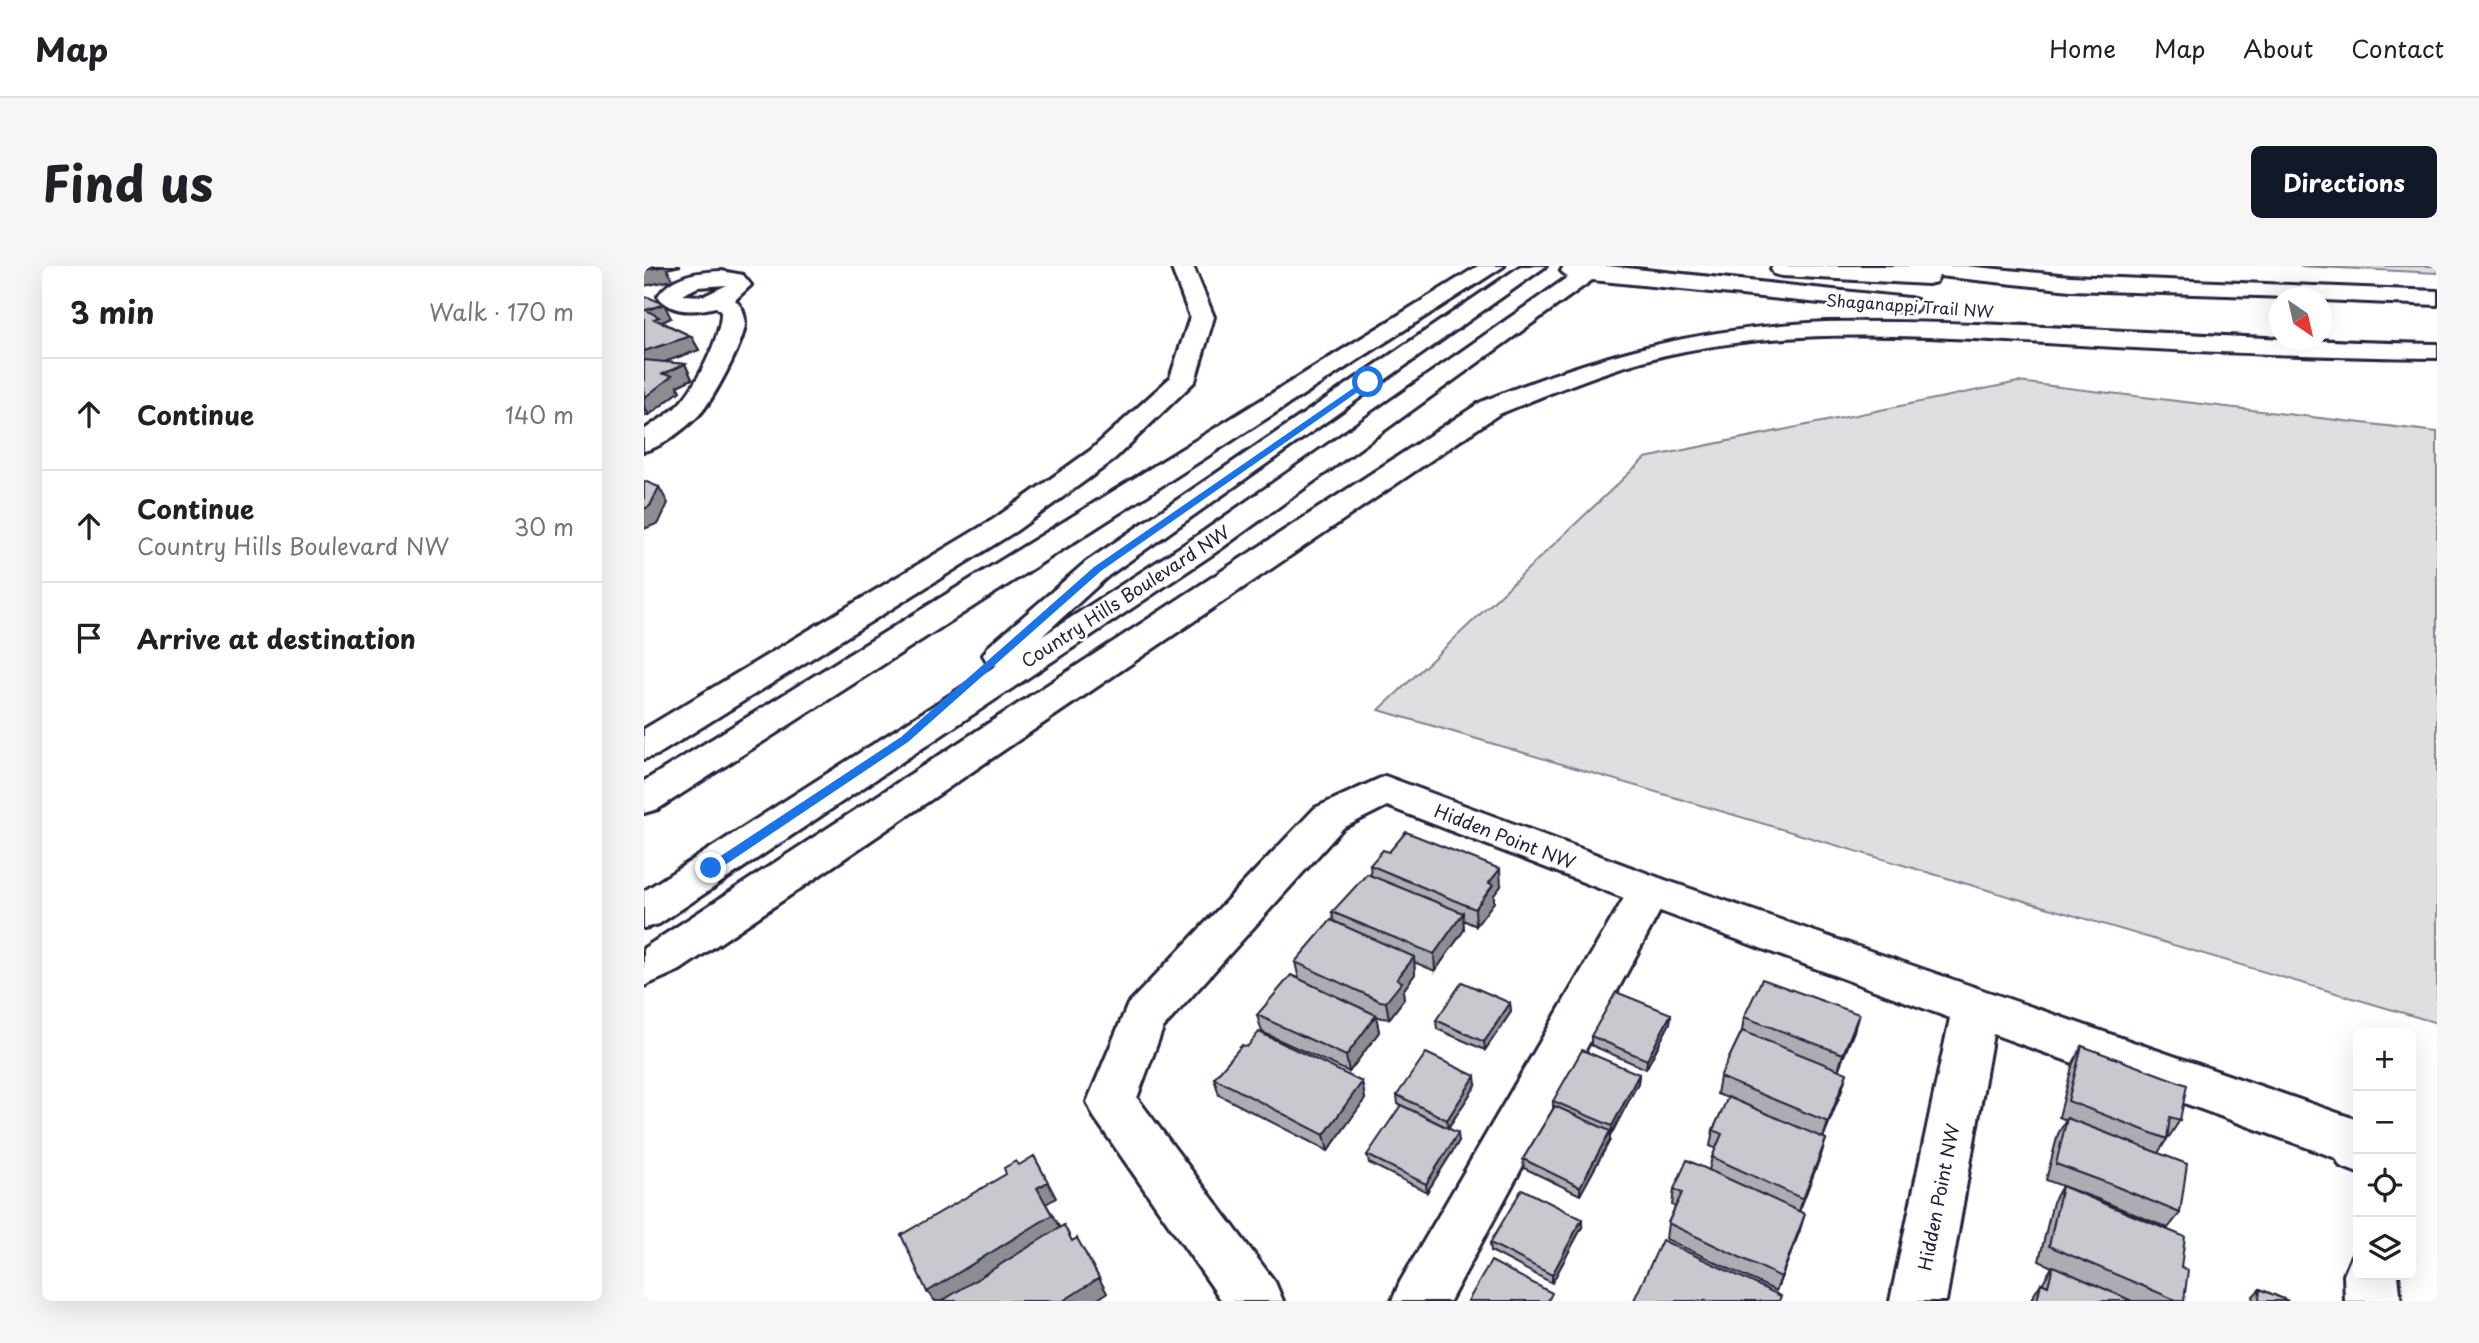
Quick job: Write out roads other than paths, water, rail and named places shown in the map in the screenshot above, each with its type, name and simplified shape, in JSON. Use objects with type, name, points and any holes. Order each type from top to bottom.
[{"type":"main road","points":[[644,746],[1005,525],[1101,456],[1182,381],[1202,317],[1182,266]]},
{"type":"main road","points":[[644,799],[1493,266]]},
{"type":"main road","points":[[904,740],[1097,569],[1535,266]]},
{"type":"main road","name":"Shaganappi Trail NW","points":[[1542,266],[1591,268],[1839,300],[1936,307]]},
{"type":"main road","name":"Shaganappi Trail NW","points":[[1900,266],[2070,282],[2437,298]]},
{"type":"main road","points":[[2184,266],[2437,280]]},
{"type":"main road","points":[[1760,267],[2070,282]]},
{"type":"main road","name":"Country Hills Boulevard NW","points":[[644,912],[1208,543],[1591,268]]},
{"type":"main road","points":[[644,443],[690,409],[725,348],[733,326],[732,310],[719,298]]},
{"type":"main road","name":"Shaganappi Trail NW","points":[[1963,309],[2269,330]]},
{"type":"main road","points":[[644,968],[664,958],[1490,408],[1589,367],[1686,343],[1788,330],[1900,328],[2289,349],[2437,351]]},
{"type":"main road","points":[[2332,334],[2437,336]]},
{"type":"main road","name":"Hidden Point NW","points":[[1255,1301],[1111,1102],[1144,1018],[1329,818],[1385,790],[1650,891],[1975,1008],[1918,1301]]},
{"type":"main road","points":[[1420,1301],[1650,891]]},
{"type":"main road","points":[[1975,1008],[2353,1141]]},
{"type":"main road","points":[[2371,1280],[2373,1301]]}]
